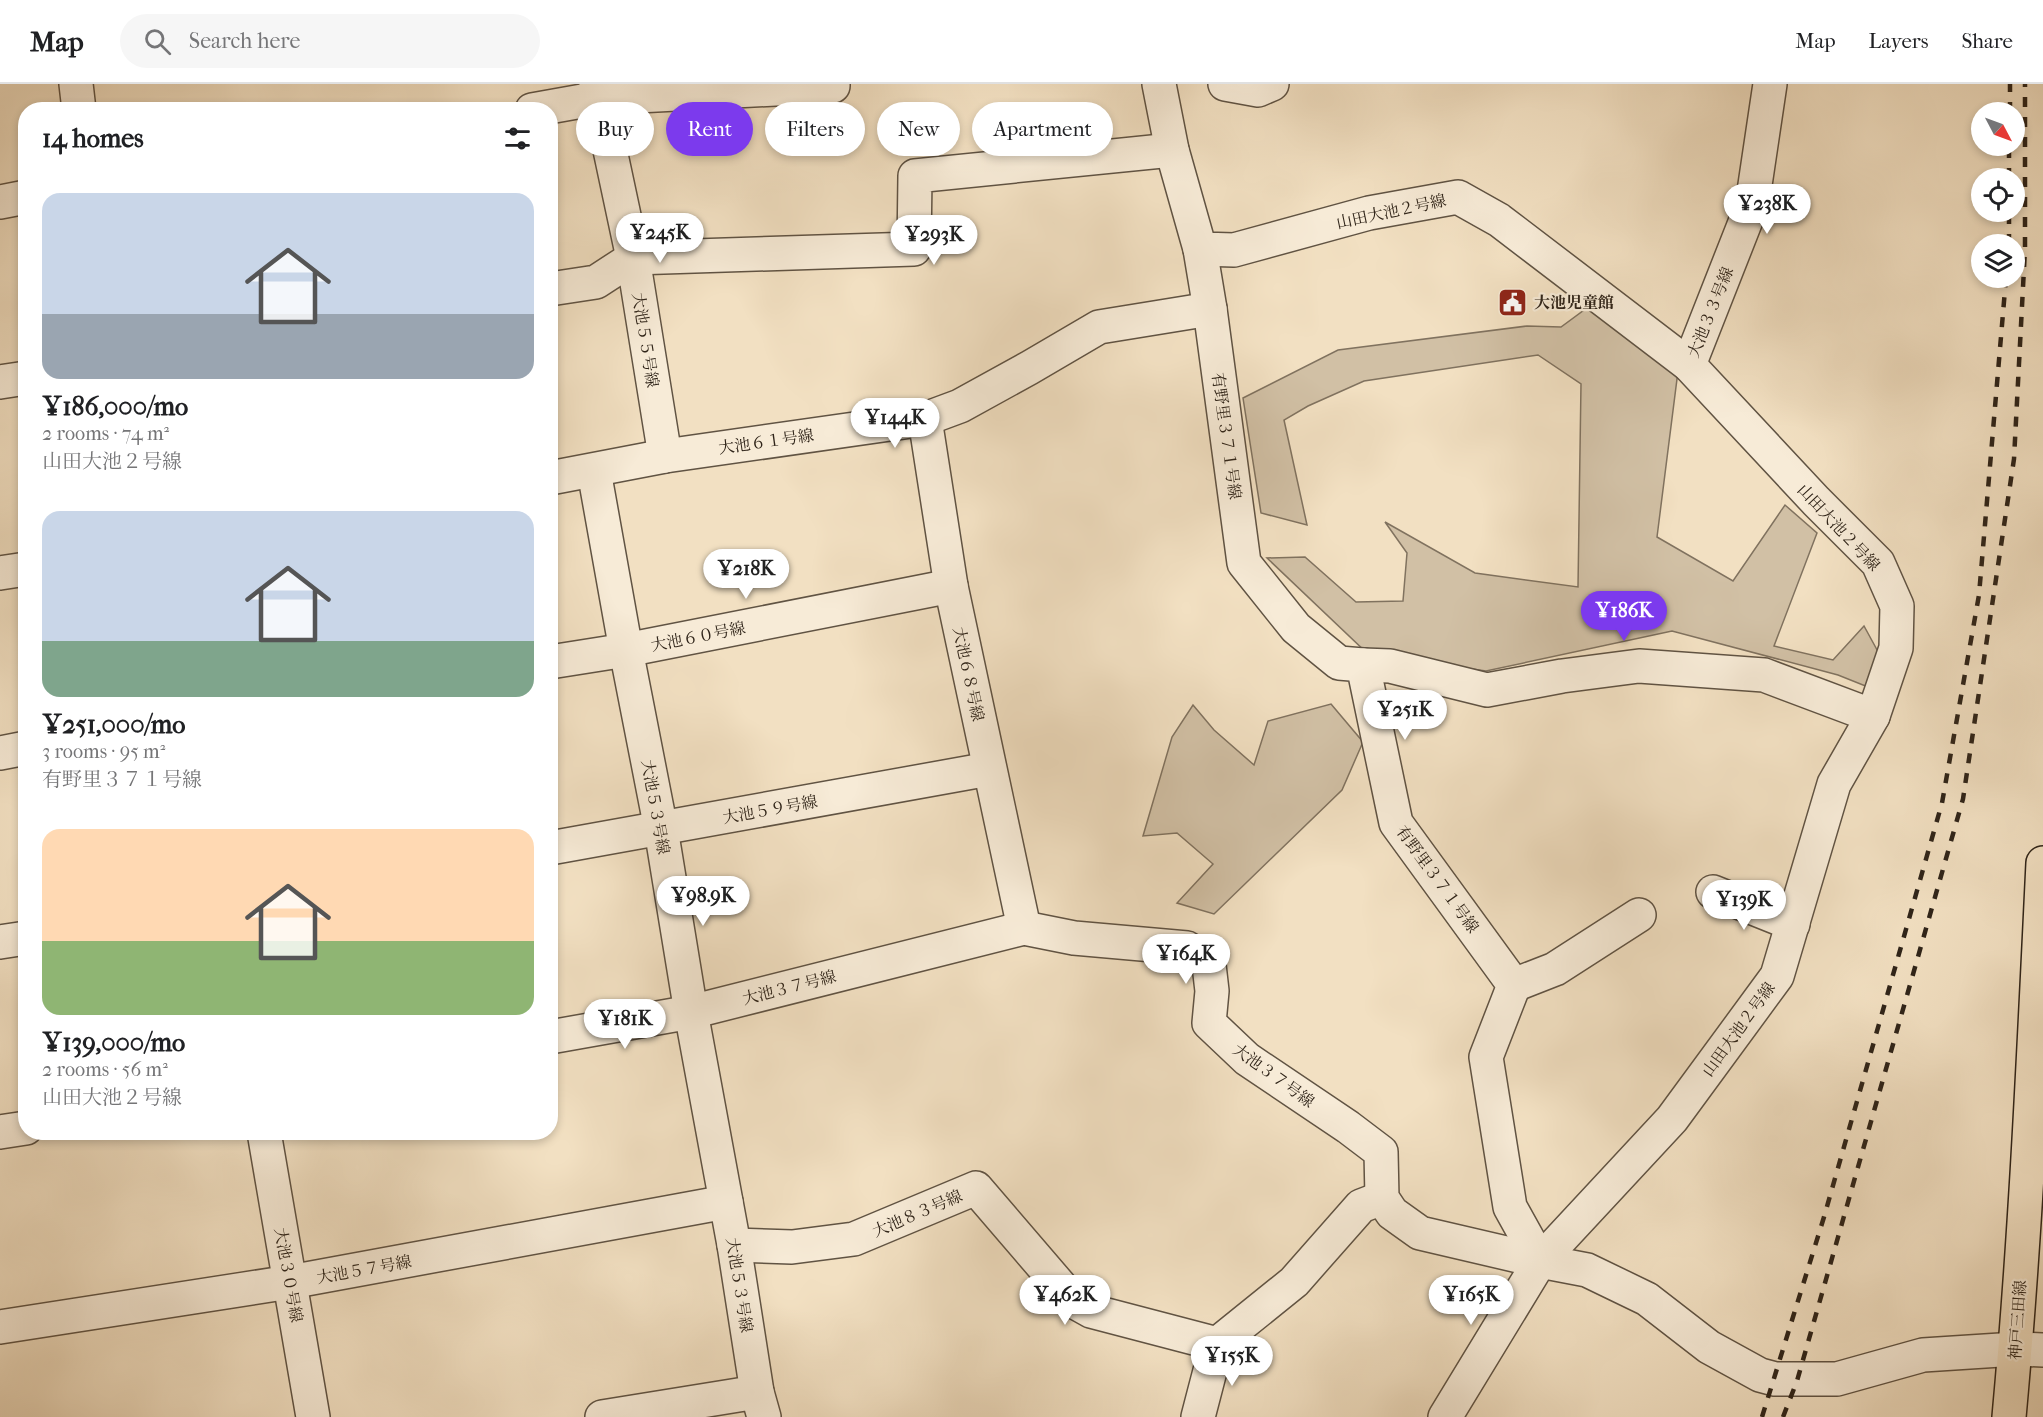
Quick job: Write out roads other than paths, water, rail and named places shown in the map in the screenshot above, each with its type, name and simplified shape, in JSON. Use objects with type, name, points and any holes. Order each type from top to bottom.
[{"type":"main road","name":"神戸三田線","points":[[2009,1417],[2029,1349],[2033,1074],[2043,862]]},
{"type":"street","points":[[76,84],[79,102]]},
{"type":"street","points":[[558,102],[597,91],[833,86],[834,84]]},
{"type":"street","points":[[1160,84],[1172,150],[1200,249]]},
{"type":"street","points":[[1225,84],[1258,90],[1272,84]]},
{"type":"street","name":"大池３３号線","points":[[1689,365],[1752,205],[1765,86]]},
{"type":"street","name":"大池５５号線","points":[[597,91],[633,258],[665,456]]},
{"type":"street","points":[[558,288],[596,282],[633,258],[914,249],[915,176],[1172,150]]},
{"type":"street","name":"山田大池２号線","points":[[1200,249],[1234,250],[1369,213],[1458,197],[1499,220],[1689,365],[1816,501],[1878,563],[1897,606],[1896,648],[1873,716],[1834,784],[1777,976],[1672,1119],[1540,1261],[1445,1417]]},
{"type":"street","points":[[0,202],[18,199]]},
{"type":"street","name":"有野里３７１号線","points":[[1200,249],[1244,564],[1296,628],[1339,663],[1363,665],[1396,823],[1514,985]]},
{"type":"street","name":"大池６１号線","points":[[558,477],[665,456],[925,418],[960,406],[1099,327],[1210,309]]},
{"type":"street","points":[[0,382],[18,379]]},
{"type":"street","name":"大池６８号線","points":[[925,418],[951,586],[1024,928]]},
{"type":"street","name":"大池５３号線","points":[[594,471],[661,829],[761,1404]]},
{"type":"street","points":[[0,573],[18,570]]},
{"type":"street","name":"大池６０号線","points":[[558,661],[626,650],[951,586]]},
{"type":"street","points":[[1363,665],[1390,666],[1487,690],[1562,676],[1639,666],[1764,675],[1873,716]]},
{"type":"street","points":[[0,753],[18,750]]},
{"type":"street","name":"大池５９号線","points":[[558,847],[989,769]]},
{"type":"street","points":[[1713,892],[1793,924]]},
{"type":"street","points":[[1540,1261],[1510,1207],[1486,1057],[1514,985],[1555,969],[1639,915]]},
{"type":"street","name":"大池３７号線","points":[[558,1036],[691,1012],[1024,928],[1074,938],[1187,948],[1209,964],[1212,991],[1209,1023],[1247,1059],[1381,1152],[1382,1198]]},
{"type":"street","points":[[0,942],[18,939]]},
{"type":"street","points":[[0,1132],[18,1129]]},
{"type":"street","name":"大池３０号線","points":[[265,1140],[313,1417]]},
{"type":"street","name":"大池８３号線","points":[[734,1245],[792,1247],[854,1239],[976,1188],[1073,1301],[1091,1311],[1217,1344]]},
{"type":"street","points":[[1198,1417],[1217,1344],[1294,1282],[1361,1206],[1382,1198],[1392,1213],[1420,1233],[1587,1270],[1647,1299],[1709,1347],[1760,1375],[1774,1379],[1837,1379],[1923,1356],[2029,1349]]},
{"type":"street","name":"大池５７号線","points":[[0,1327],[290,1282],[726,1202]]},
{"type":"street","points":[[602,1417],[761,1404]]},
{"type":"railway","points":[[2010,84],[2010,102]]},
{"type":"railway","points":[[1783,1417],[1797,1381],[1963,799],[2014,459],[2025,249],[2025,84]]},
{"type":"railway","points":[[2009,156],[2009,168]]},
{"type":"railway","points":[[2009,222],[2009,234]]},
{"type":"railway","points":[[1762,1417],[1824,1217],[1942,803],[1979,595],[2005,288]]},
{"type":"place","name":"大池児童館","points":[[1513,302]]}]
